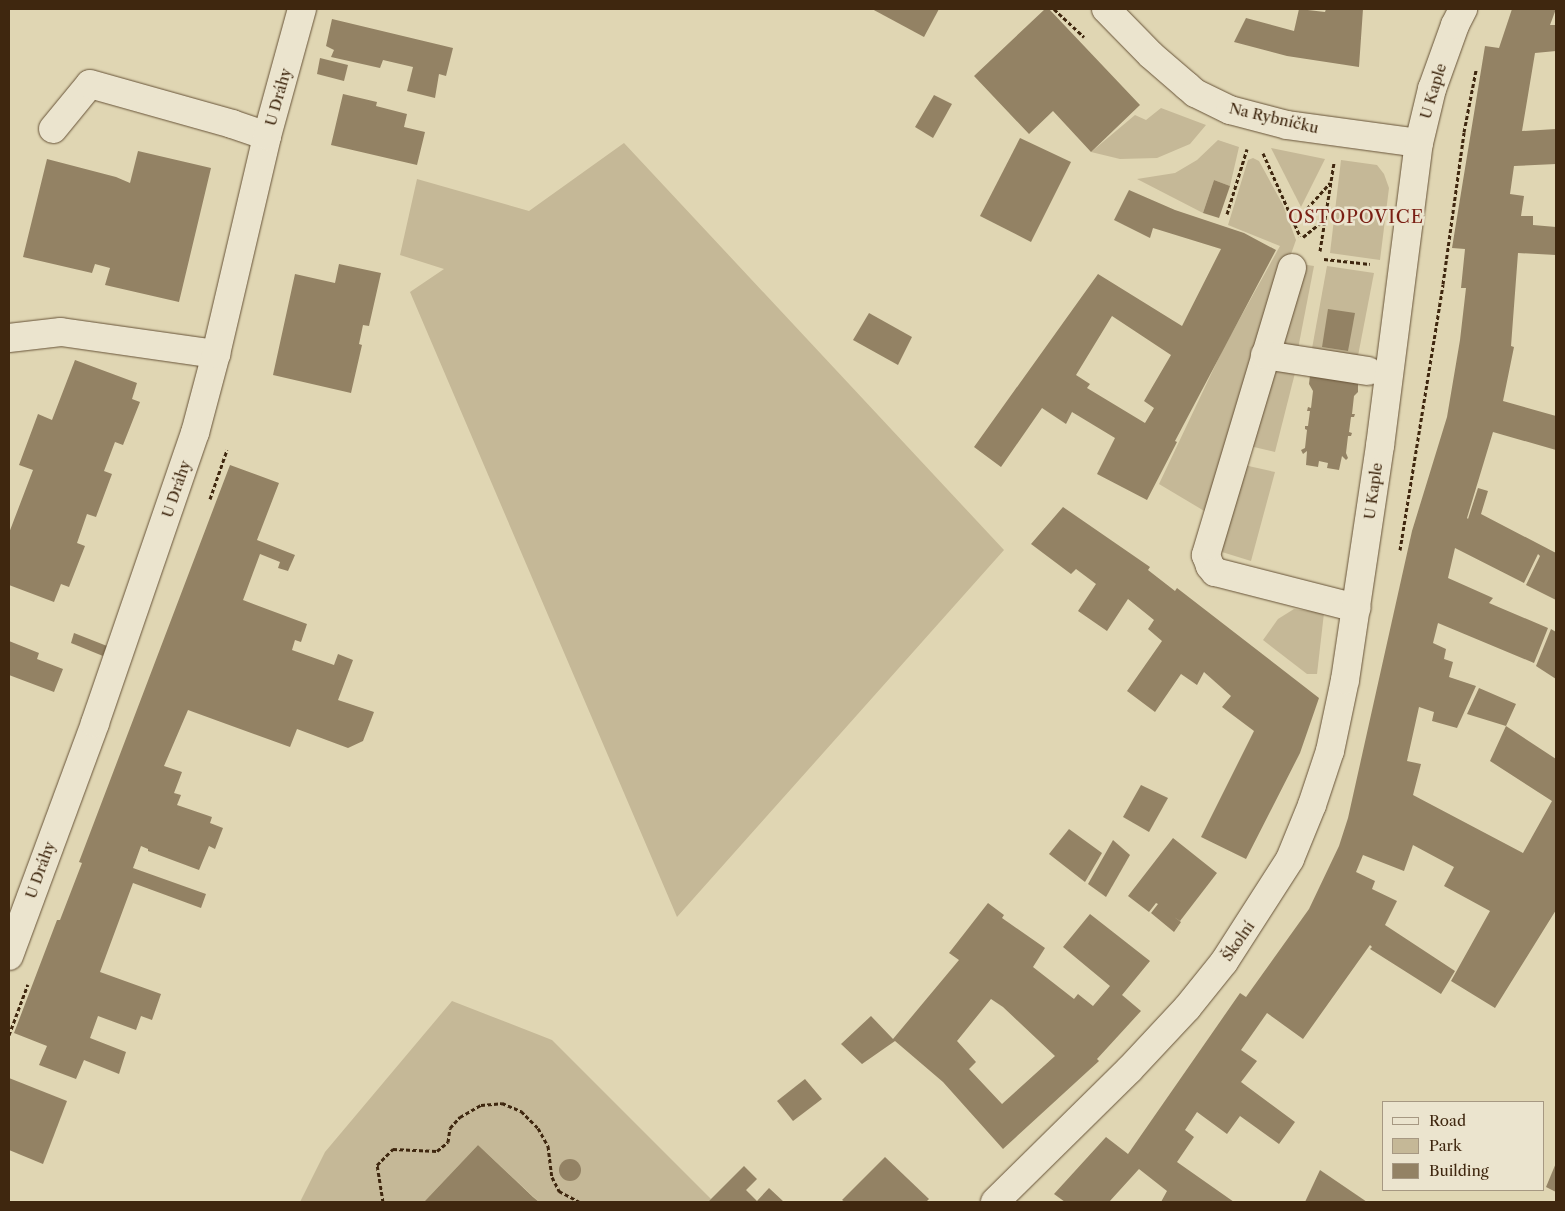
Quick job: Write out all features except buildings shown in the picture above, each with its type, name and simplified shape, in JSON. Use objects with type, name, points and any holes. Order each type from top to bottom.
[{"type":"street","name":"U Dráhy","points":[[9,956],[95,723],[195,433],[216,354],[267,136],[302,9]]},
{"type":"street","name":"Na Rybníčku","points":[[1106,9],[1151,55],[1191,90],[1230,110],[1287,124],[1419,144]]},
{"type":"street","name":"U Kaple","points":[[1356,608],[1419,144],[1432,89],[1455,25],[1463,9]]},
{"type":"street","points":[[53,129],[90,84],[232,124],[267,136]]},
{"type":"street","points":[[1292,268],[1207,546],[1206,556],[1215,572],[1356,608]]},
{"type":"street","points":[[9,338],[61,332],[216,354]]},
{"type":"street","points":[[1265,354],[1368,371]]},
{"type":"street","name":"Školní","points":[[1010,1197],[1187,1008],[1224,962],[1290,859],[1312,805],[1330,751],[1345,680],[1356,608]]},
{"type":"path","points":[[1227,214],[1248,145]]},
{"type":"path","points":[[1260,148],[1300,238],[1325,219]]},
{"type":"path","points":[[1294,223],[1331,182]]},
{"type":"path","points":[[1292,268],[1296,256],[1372,264]]},
{"type":"path","points":[[383,1202],[377,1165],[393,1149],[436,1151],[448,1142],[450,1128],[460,1117],[481,1104],[502,1103],[520,1111],[538,1128],[548,1146],[552,1177],[558,1191],[580,1202]]},
{"type":"green space","points":[[1161,108],[1206,125],[1190,144],[1157,158],[1120,159],[1091,152],[1135,115],[1146,120]]},
{"type":"green space","points":[[1218,140],[1239,147],[1230,186],[1214,180],[1203,213],[1137,179],[1175,173],[1197,160]]},
{"type":"green space","points":[[624,143],[1004,550],[677,917],[410,292],[444,269],[400,255],[417,179],[529,211]]},
{"type":"green space","points":[[1271,148],[1325,159],[1301,207]]},
{"type":"green space","points":[[1253,158],[1259,161],[1283,205],[1296,240],[1251,367],[1206,512],[1159,484],[1223,349],[1280,246],[1228,225],[1248,160]]},
{"type":"green space","points":[[1341,160],[1377,165],[1384,174],[1389,188],[1380,260],[1330,253]]},
{"type":"green space","points":[[1301,264],[1314,266],[1297,354],[1272,348]]},
{"type":"green space","points":[[1327,266],[1374,273],[1357,361],[1311,354]]},
{"type":"green space","points":[[1266,368],[1295,373],[1275,452],[1241,444]]},
{"type":"green space","points":[[1235,463],[1275,472],[1251,561],[1209,548]]},
{"type":"green space","points":[[1294,609],[1324,613],[1317,674],[1307,674],[1263,640],[1278,619]]},
{"type":"green space","points":[[452,1001],[552,1040],[711,1199],[708,1202],[539,1202],[478,1145],[424,1202],[300,1202],[325,1152]]},
{"type":"district","name":"OSTOPOVICE","points":[[1356,217]]}]
